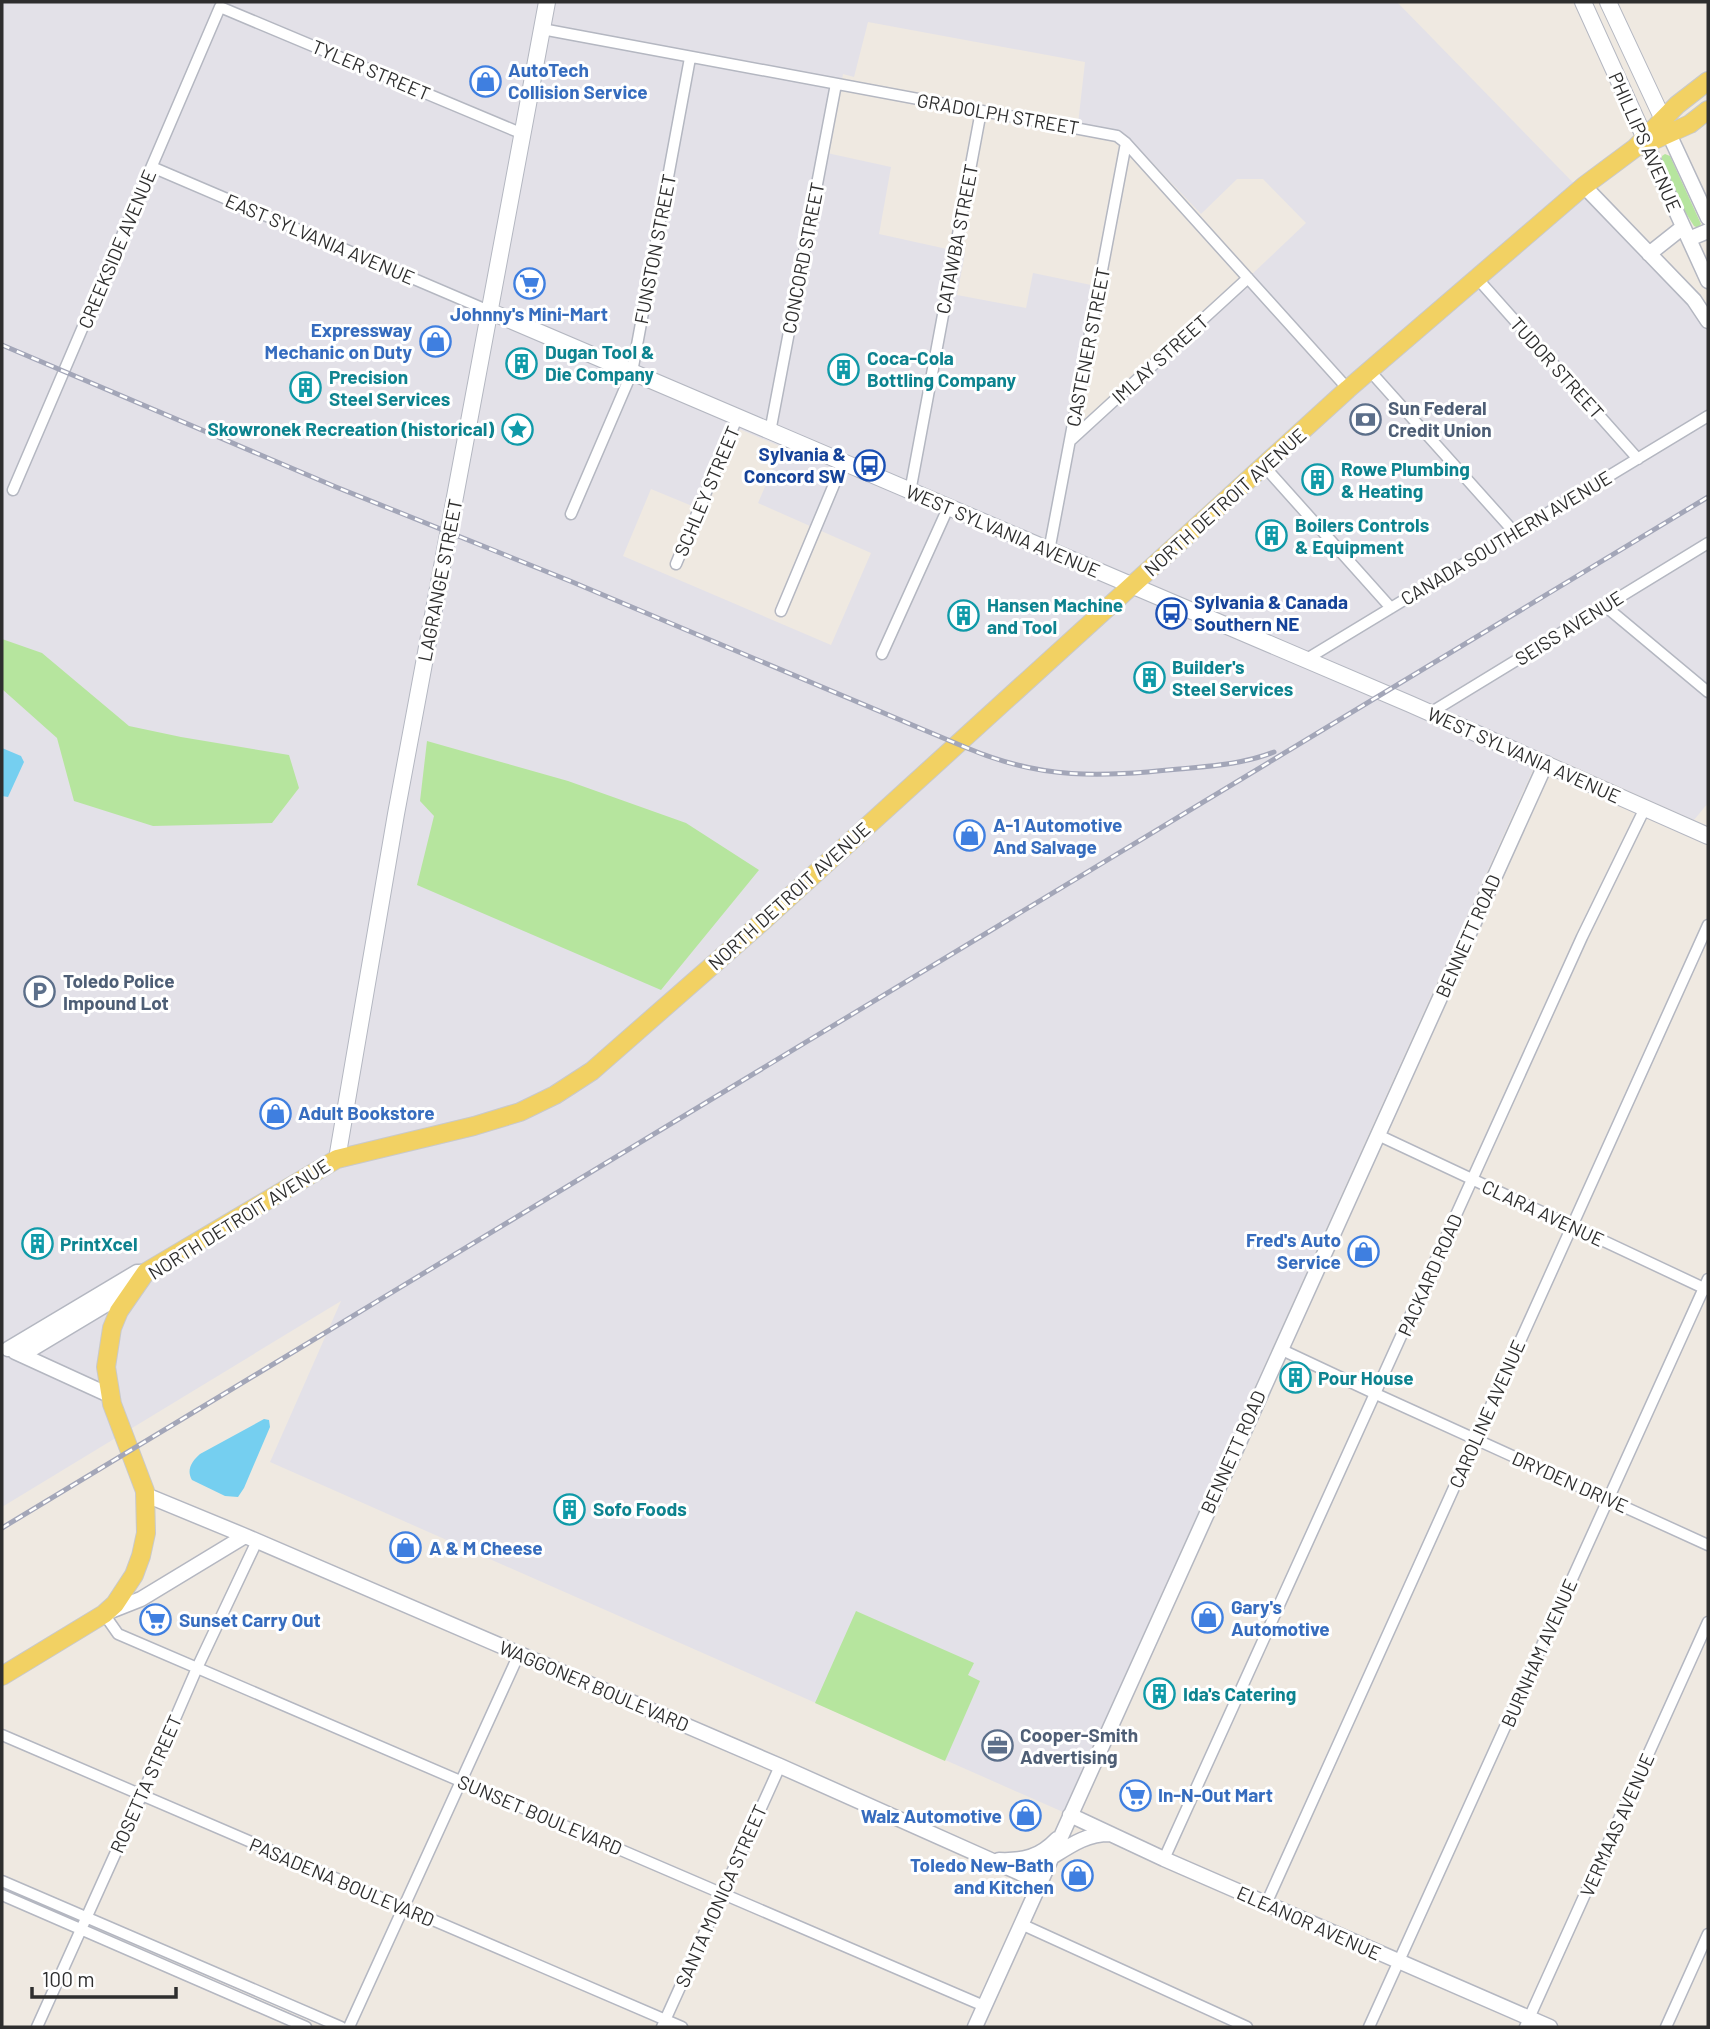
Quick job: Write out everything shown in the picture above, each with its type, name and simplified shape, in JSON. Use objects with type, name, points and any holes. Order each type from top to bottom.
[{"type":"main road","name":"LAGRANGE STREET","points":[[337,1159],[393,828],[547,2]]},
{"type":"main road","name":"PHILLIPS AVENUE","points":[[1583,2],[1642,143]]},
{"type":"main road","name":"PHILLIPS AVENUE","points":[[1608,2],[1666,127]]},
{"type":"main road","name":"NORTH DETROIT AVENUE","points":[[1666,127],[1677,105],[1708,81]]},
{"type":"main road","name":"NORTH DETROIT AVENUE","points":[[2,1676],[104,1614],[124,1590],[141,1556],[146,1533],[146,1495],[110,1395],[106,1367],[112,1328],[119,1311],[146,1272],[337,1159],[474,1126],[512,1114],[555,1095],[592,1071],[1476,277],[1584,186],[1642,143],[1666,127],[1690,124],[1708,110]]},
{"type":"main road","name":"WEST SYLVANIA AVENUE","points":[[489,312],[1430,713],[1645,808],[1705,831]]},
{"type":"street","name":"TYLER STREET","points":[[220,6],[523,134]]},
{"type":"street","name":"CREEKSIDE AVENUE","points":[[13,491],[220,6]]},
{"type":"street","name":"GRADOLPH STREET","points":[[542,29],[1117,136],[1349,389]]},
{"type":"street","name":"FUNSTON STREET","points":[[570,514],[632,372],[690,58]]},
{"type":"street","name":"CONCORD STREET","points":[[771,432],[836,84]]},
{"type":"street","name":"CATAWBA STREET","points":[[911,492],[981,111]]},
{"type":"street","name":"PHILLIPS AVENUE","points":[[1666,127],[1708,218]]},
{"type":"street","name":"CASTENER STREET","points":[[1049,551],[1126,143]]},
{"type":"street","name":"PHILLIPS AVENUE","points":[[1642,143],[1708,281]]},
{"type":"street","name":"EAST SYLVANIA AVENUE","points":[[152,167],[489,312]]},
{"type":"street","points":[[1584,186],[1694,300],[1708,321]]},
{"type":"street","points":[[1649,254],[1686,233],[1708,231]]},
{"type":"street","name":"TUDOR STREET","points":[[1476,277],[1638,459]]},
{"type":"street","name":"IMLAY STREET","points":[[1071,440],[1248,278]]},
{"type":"street","points":[[1370,371],[1515,533]]},
{"type":"street","name":"CANADA SOUTHERN AVENUE","points":[[1305,660],[1708,416]]},
{"type":"street","name":"SCHLEY STREET","points":[[676,564],[737,418]]},
{"type":"street","points":[[781,611],[843,463]]},
{"type":"street","points":[[1264,466],[1391,608]]},
{"type":"street","points":[[883,654],[948,508]]},
{"type":"street","name":"SEISS AVENUE","points":[[1430,713],[1708,543]]},
{"type":"street","points":[[1605,606],[1708,692]]},
{"type":"street","name":"BENNETT ROAD","points":[[975,2027],[1546,763]]},
{"type":"street","name":"PACKARD ROAD","points":[[1164,1859],[1582,937],[1645,808]]},
{"type":"street","name":"CAROLINE AVENUE","points":[[1266,1903],[1708,925]]},
{"type":"street","name":"CLARA AVENUE","points":[[1378,1135],[1572,1227],[1707,1286]]},
{"type":"street","points":[[11,1350],[137,1272],[146,1272]]},
{"type":"street","name":"BURNHAM AVENUE","points":[[1369,2027],[1707,1286]]},
{"type":"street","points":[[11,1350],[135,1288]]},
{"type":"street","name":"DRYDEN DRIVE","points":[[1280,1349],[1708,1545]]},
{"type":"street","points":[[11,1350],[110,1395]]},
{"type":"street","name":"WAGGONER BOULEVARD","points":[[146,1495],[780,1766],[1040,1882]]},
{"type":"street","name":"NORTH DETROIT AVENUE","points":[[104,1614],[141,1599],[251,1538]]},
{"type":"street","name":"ROSETTA STREET","points":[[37,2027],[142,1795],[251,1538]]},
{"type":"street","name":"SUNSET BOULEVARD","points":[[104,1614],[118,1634],[984,2006]]},
{"type":"street","name":"VERMAAS AVENUE","points":[[1527,2023],[1708,1622]]},
{"type":"street","points":[[349,2027],[519,1654]]},
{"type":"street","name":"PASADENA BOULEVARD","points":[[2,1735],[663,2024],[682,2027]]},
{"type":"street","name":"SANTA MONICA STREET","points":[[663,2024],[780,1766]]},
{"type":"street","name":"ELEANOR AVENUE","points":[[1070,1815],[1399,1962],[1527,2023],[1550,2027]]},
{"type":"street","points":[[990,1860],[1017,1860],[1038,1854],[1055,1841],[1063,1829]]},
{"type":"street","points":[[1051,1857],[1081,1839],[1112,1834]]},
{"type":"street","points":[[2,1881],[341,2027]]},
{"type":"street","points":[[2,1895],[306,2027]]},
{"type":"street","points":[[1021,1924],[1247,2027]]},
{"type":"street","points":[[1666,2027],[1708,1934]]},
{"type":"street","points":[[211,1986],[216,1973]]},
{"type":"shaded area","points":[[2,2],[1397,2],[1708,321],[1708,803],[1694,820],[1541,752],[1063,1812],[270,1462],[341,1301],[2,1507]],"holes":[[[868,22],[1085,62],[1078,124],[1124,133],[1201,214],[1237,179],[1263,179],[1306,223],[1071,439],[1096,286],[1033,273],[1026,308],[957,295],[965,253],[879,234],[891,167],[827,153],[843,74],[854,77]],[[732,426],[782,447],[758,503],[871,553],[831,645],[623,556],[651,489],[697,508]]]},
{"type":"green space","points":[[1662,156],[1670,156],[1701,224],[1698,228],[1694,226],[1669,183],[1663,165]]},
{"type":"green space","points":[[2,639],[42,653],[129,726],[289,755],[299,788],[272,823],[153,826],[74,801],[57,738],[2,689]]},
{"type":"green space","points":[[427,741],[568,781],[686,823],[759,870],[661,990],[417,885],[434,816],[420,801]]},
{"type":"green space","points":[[856,1611],[974,1663],[968,1675],[980,1681],[945,1761],[815,1703]]},
{"type":"water","points":[[2,748],[21,756],[24,762],[8,797],[2,796]]},
{"type":"water","points":[[264,1419],[269,1420],[270,1427],[238,1497],[225,1496],[192,1480],[191,1466],[200,1454]]},
{"type":"railway","points":[[2,345],[336,487],[995,758],[1046,771],[1123,774],[1215,765],[1274,752]]},
{"type":"railway","points":[[2,1528],[1708,497]]},
{"type":"place","name":"AutoTech Collision Service","points":[[485,81]]},
{"type":"place","name":"Johnny's Mini-Mart","points":[[529,283]]},
{"type":"place","name":"Expressway Mechanic on Duty","points":[[435,341]]},
{"type":"place","name":"Dugan Tool & Die Company","points":[[522,363]]},
{"type":"place","name":"Coca-Cola Bottling Company","points":[[844,369]]},
{"type":"place","name":"Precision Steel Services","points":[[306,388]]},
{"type":"place","name":"Sun Federal Credit Union","points":[[1365,419]]},
{"type":"place","name":"Skowronek Recreation (historical)","points":[[517,429]]},
{"type":"place","name":"Sylvania & Concord SW","points":[[869,465]]},
{"type":"place","name":"Rowe Plumbing & Heating","points":[[1318,480]]},
{"type":"place","name":"Boilers Controls & Equipment","points":[[1272,536]]},
{"type":"place","name":"Sylvania & Canada Southern NE","points":[[1171,613]]},
{"type":"place","name":"Hansen Machine and Tool","points":[[964,616]]},
{"type":"place","name":"Builder's Steel Services","points":[[1149,678]]},
{"type":"place","name":"A-1 Automotive And Salvage","points":[[970,836]]},
{"type":"place","name":"Toledo Police Impound Lot","points":[[40,992]]},
{"type":"place","name":"Adult Bookstore","points":[[275,1113]]},
{"type":"place","name":"PrintXcel","points":[[37,1244]]},
{"type":"place","name":"Fred's Auto Service","points":[[1364,1251]]},
{"type":"place","name":"Pour House","points":[[1295,1378]]},
{"type":"place","name":"Sofo Foods","points":[[570,1509]]},
{"type":"place","name":"A & M Cheese","points":[[406,1548]]},
{"type":"place","name":"Gary's Automotive","points":[[1208,1618]]},
{"type":"place","name":"Sunset Carry Out","points":[[156,1620]]},
{"type":"place","name":"Ida's Catering","points":[[1160,1694]]},
{"type":"place","name":"Cooper-Smith Advertising","points":[[997,1746]]},
{"type":"place","name":"In-N-Out Mart","points":[[1135,1795]]},
{"type":"place","name":"Walz Automotive","points":[[1025,1816]]},
{"type":"place","name":"Toledo New-Bath and Kitchen","points":[[1077,1876]]}]
